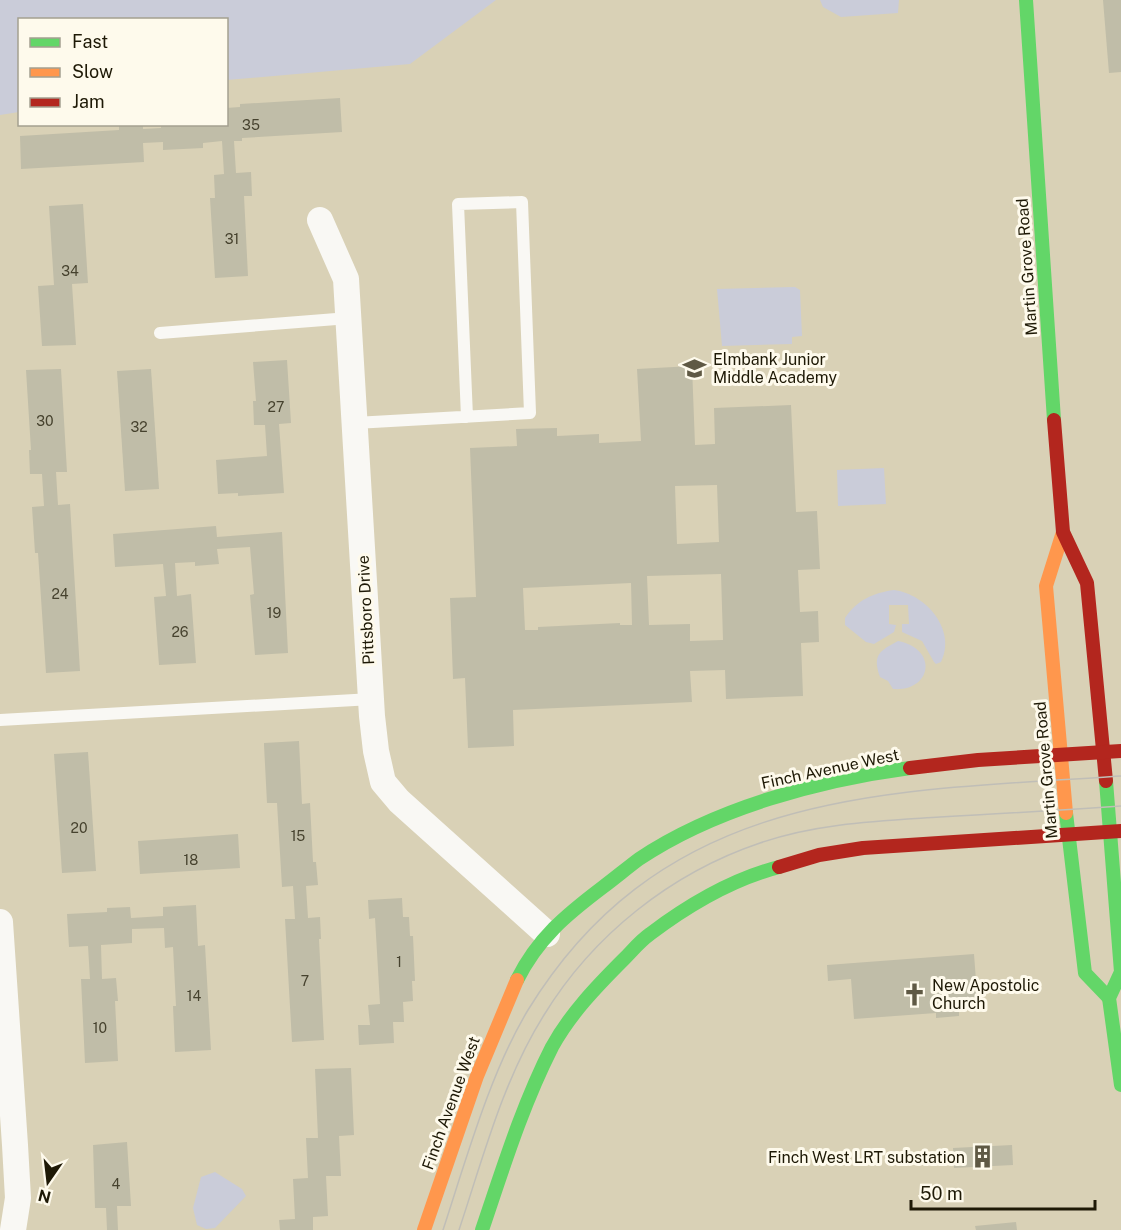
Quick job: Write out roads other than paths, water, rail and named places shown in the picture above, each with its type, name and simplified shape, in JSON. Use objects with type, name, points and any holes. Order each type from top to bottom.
[{"type":"main road","name":"Martin Grove Road","points":[[1026,0],[1063,532],[1087,583],[1104,752],[1115,832],[1121,972],[1109,998],[1085,973],[1060,754],[1046,586],[1063,532]]},
{"type":"main road","name":"Finch Avenue West","points":[[424,1230],[478,1069],[523,970],[547,934],[621,870],[668,842],[720,816],[777,795],[869,775],[942,764],[1023,755],[1121,751]]},
{"type":"main road","points":[[482,1230],[523,1108],[553,1046],[568,1021],[600,983],[648,935],[678,915],[727,887],[770,869],[819,855],[863,848],[1115,832]]},
{"type":"main road","points":[[1109,998],[1121,1085]]},
{"type":"street","name":"Pittsboro Drive","points":[[320,220],[346,279],[372,699],[376,751],[383,782],[399,801],[547,934]]},
{"type":"street","points":[[0,922],[18,1198],[13,1230]]},
{"type":"lane","points":[[355,423],[467,417],[530,413],[522,202],[458,204],[467,417]]},
{"type":"lane","points":[[160,333],[349,318]]},
{"type":"lane","points":[[0,720],[372,699]]},
{"type":"tram line","points":[[443,1230],[490,1089],[528,1010],[584,936],[646,881],[715,841],[789,815],[868,798],[950,788],[1121,776]]},
{"type":"tram line","points":[[459,1230],[505,1093],[544,1015],[564,986],[610,933],[665,890],[727,856],[760,843],[804,831],[872,822],[1121,806]]},
{"type":"place","name":"Elmbank Junior Middle Academy","points":[[695,368]]},
{"type":"place","name":"New Apostolic Church","points":[[914,994]]},
{"type":"place","name":"Finch West LRT substation","points":[[983,1157]]}]
